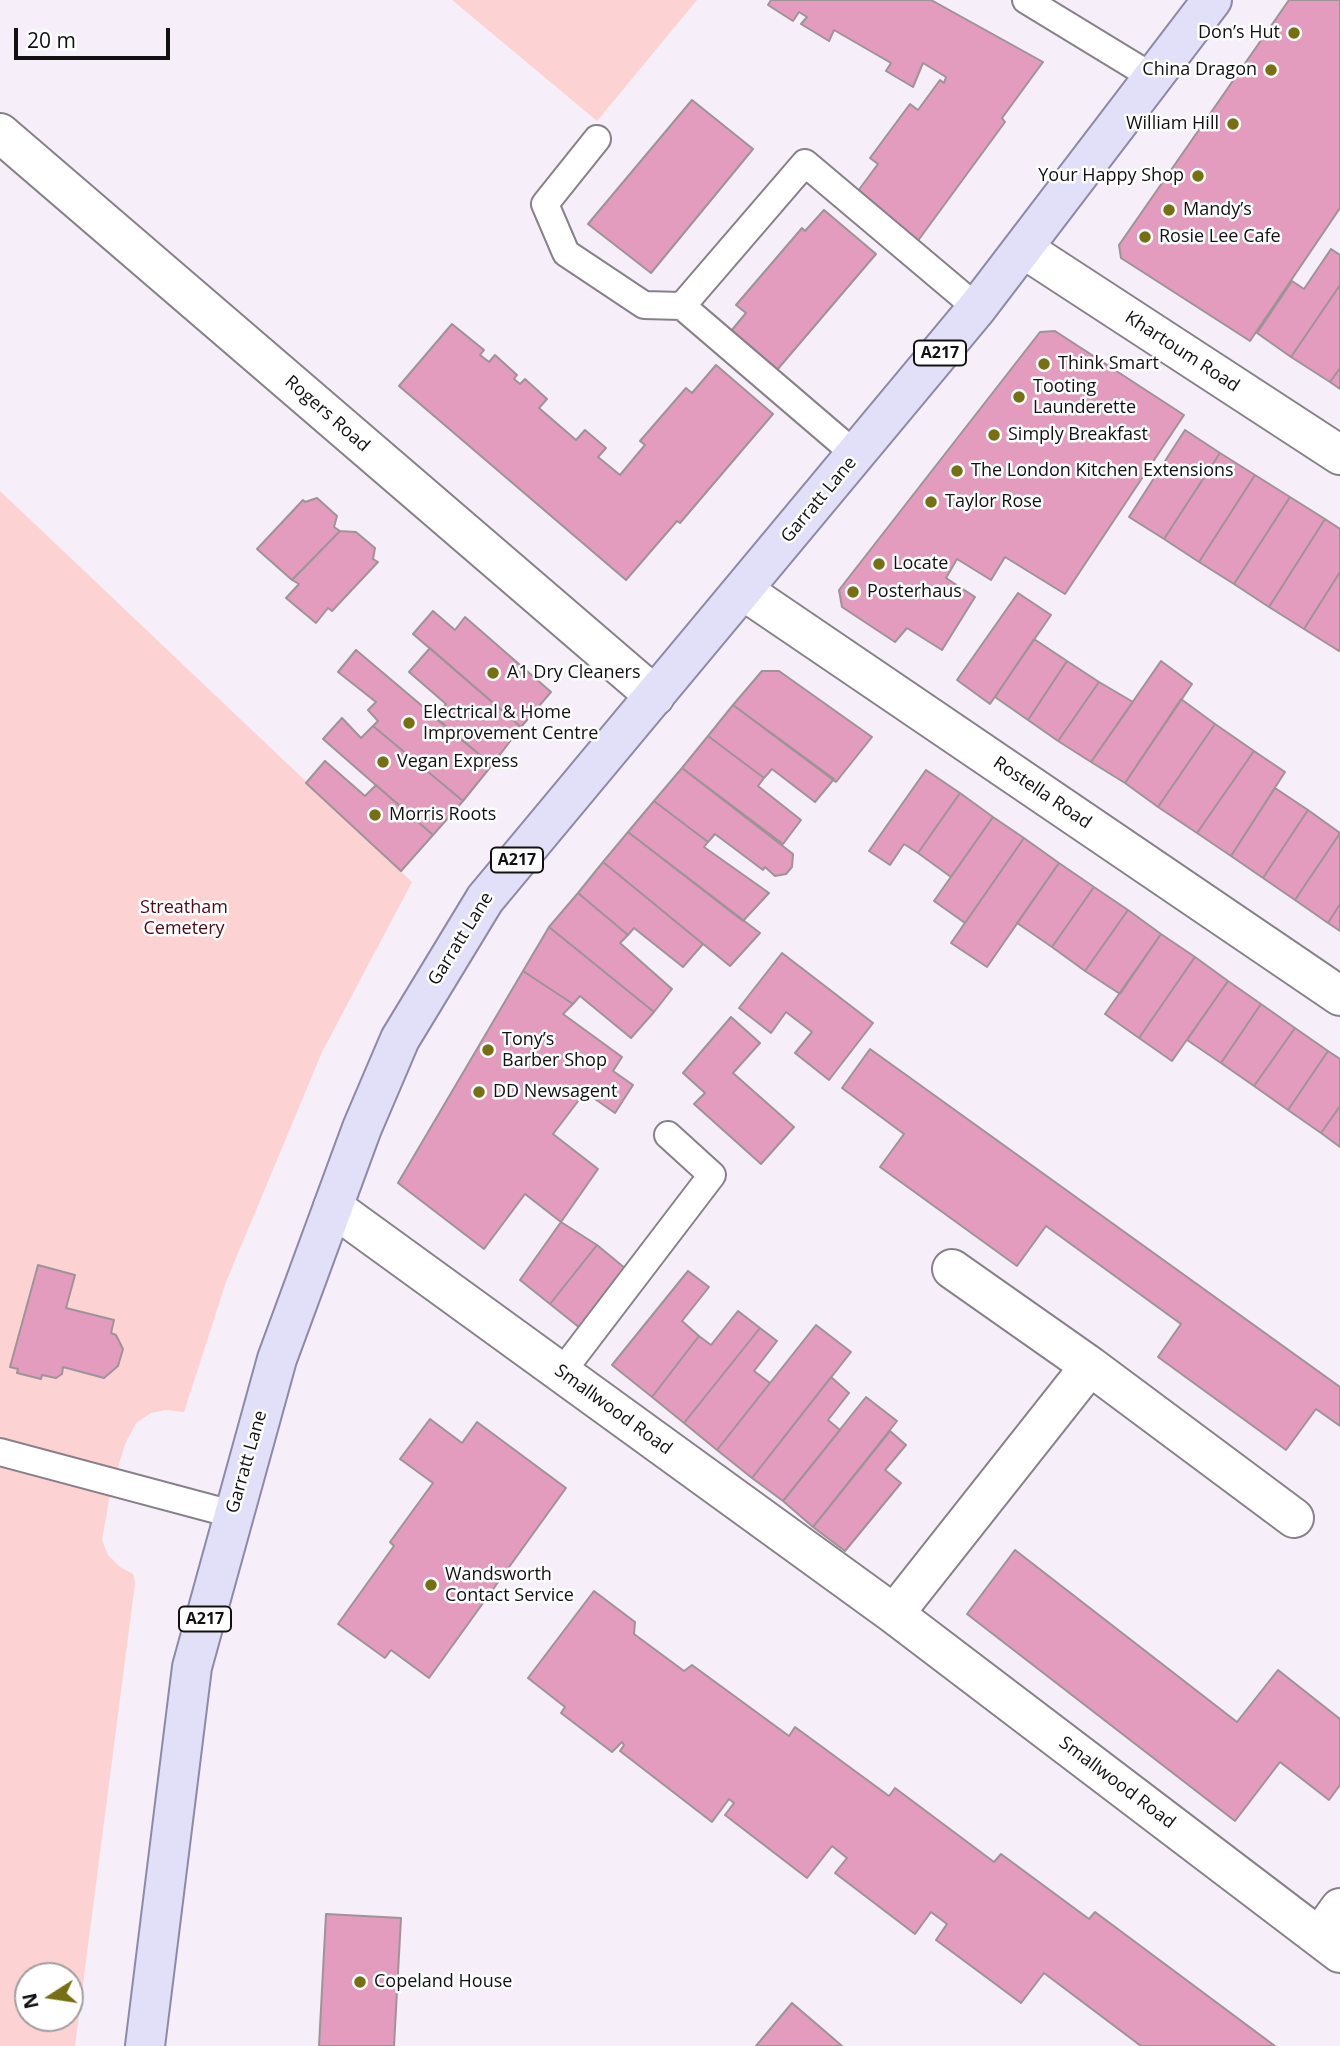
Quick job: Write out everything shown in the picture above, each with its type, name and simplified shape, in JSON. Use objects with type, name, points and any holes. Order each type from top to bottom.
[{"type":"main road","name":"Garratt Lane","points":[[145,2046],[192,1667],[276,1359],[362,1128],[400,1040],[485,899],[977,308],[1212,0]]},
{"type":"street","name":"Rogers Road","points":[[0,133],[655,695]]},
{"type":"street","name":"Khartoum Road","points":[[1024,249],[1340,454]]},
{"type":"street","name":"Rostella Road","points":[[744,591],[1340,996]]},
{"type":"street","name":"Smallwood Road","points":[[333,1207],[1333,1933]]},
{"type":"street","points":[[952,1269],[1090,1366],[1294,1518]]},
{"type":"street","points":[[894,1614],[1090,1366]]},
{"type":"lane","points":[[1026,0],[1154,78]]},
{"type":"lane","points":[[597,139],[545,204],[566,253],[644,305],[681,306],[856,456]]},
{"type":"lane","points":[[681,306],[805,163],[977,308]]},
{"type":"lane","points":[[561,1373],[712,1175],[667,1136]]},
{"type":"lane","points":[[0,1452],[232,1514]]},
{"type":"green space","points":[[452,0],[697,0],[597,121]]},
{"type":"green space","name":"Streatham Cemetery","points":[[0,491],[412,882],[322,1052],[226,1282],[184,1412],[165,1410],[151,1413],[136,1423],[125,1444],[110,1494],[102,1540],[108,1555],[120,1567],[133,1574],[135,1583],[84,1977],[84,1962],[14,1962],[14,2032],[77,2032],[75,2046],[0,2046]]},
{"type":"building","points":[[771,0],[931,0],[1043,62],[1002,118],[1005,122],[917,242],[855,195],[878,164],[870,158],[910,104],[918,110],[940,80],[944,83],[946,77],[923,63],[913,87],[886,71],[891,63],[834,30],[829,41],[801,24],[807,17],[799,12],[793,21],[768,5]]},
{"type":"building","points":[[1289,0],[1340,0],[1340,208],[1250,341],[1121,258],[1119,245]]},
{"type":"building","points":[[692,100],[753,149],[651,273],[588,224]]},
{"type":"building","points":[[824,210],[876,254],[777,370],[731,331],[746,313],[736,305],[802,228],[805,231]]},
{"type":"building","points":[[1331,249],[1340,255],[1340,285],[1291,357],[1257,333],[1292,281],[1304,289]]},
{"type":"building","points":[[1340,285],[1340,368],[1330,382],[1291,357]]},
{"type":"building","points":[[452,324],[484,350],[480,355],[489,362],[495,355],[517,375],[514,379],[520,384],[525,379],[547,399],[539,408],[576,440],[585,430],[606,448],[598,457],[620,475],[645,445],[640,441],[686,388],[692,393],[716,365],[773,414],[680,523],[677,521],[626,580],[399,386]]},
{"type":"building","points":[[1055,331],[1184,415],[1065,594],[1005,557],[991,580],[957,559],[946,578],[975,597],[942,650],[907,628],[895,642],[842,607],[839,590],[1040,332]]},
{"type":"building","points":[[1340,368],[1340,389],[1330,382]]},
{"type":"building","points":[[1185,430],[1220,453],[1164,539],[1129,517]]},
{"type":"building","points":[[1220,453],[1255,475],[1199,562],[1164,539]]},
{"type":"building","points":[[1255,475],[1290,497],[1234,584],[1199,562]]},
{"type":"building","points":[[1290,497],[1325,519],[1269,607],[1234,584]]},
{"type":"building","points":[[317,498],[337,516],[334,527],[340,531],[292,580],[257,549],[303,500],[305,502]]},
{"type":"building","points":[[1325,519],[1340,529],[1340,572],[1304,629],[1269,607]]},
{"type":"building","points":[[340,531],[356,532],[375,548],[373,559],[378,562],[332,611],[328,608],[316,623],[286,598],[299,584],[292,580]]},
{"type":"building","points":[[1340,572],[1340,649],[1339,651],[1304,629]]},
{"type":"building","points":[[1018,593],[1051,615],[990,704],[957,680]]},
{"type":"building","name":"A1 Dry Cleaners","points":[[433,611],[455,630],[465,617],[551,692],[521,727],[413,634]]},
{"type":"building","points":[[1034,639],[1067,661],[1028,720],[995,697]]},
{"type":"building","points":[[430,648],[521,727],[492,765],[434,717],[446,704],[409,672]]},
{"type":"building","name":"Electrical & Home Improvement Centre","points":[[356,650],[492,765],[463,801],[373,726],[378,721],[368,710],[376,702],[338,672]]},
{"type":"building","points":[[1067,661],[1099,682],[1058,741],[1028,720]]},
{"type":"building","points":[[1161,661],[1192,684],[1125,783],[1091,762]]},
{"type":"building","points":[[762,671],[779,671],[872,737],[836,782],[733,705]]},
{"type":"building","points":[[1099,682],[1133,702],[1091,762],[1058,741]]},
{"type":"building","points":[[1181,699],[1215,724],[1158,807],[1125,783]]},
{"type":"building","points":[[733,705],[834,779],[815,802],[772,769],[764,778],[708,736]]},
{"type":"building","name":"Vegan Express","points":[[342,718],[361,738],[373,726],[463,801],[433,835],[323,739]]},
{"type":"building","points":[[1215,724],[1254,751],[1197,833],[1158,807]]},
{"type":"building","points":[[708,736],[764,778],[758,786],[801,820],[783,844],[682,768]]},
{"type":"building","points":[[1254,751],[1285,772],[1231,856],[1197,833]]},
{"type":"building","name":"Morris Roots","points":[[325,761],[365,796],[376,785],[433,835],[401,871],[306,783]]},
{"type":"building","points":[[682,768],[793,854],[792,867],[786,874],[775,876],[765,867],[763,870],[715,834],[708,842],[654,801]]},
{"type":"building","points":[[926,770],[960,793],[918,853],[904,844],[890,865],[869,851]]},
{"type":"building","points":[[1275,788],[1308,810],[1263,878],[1231,856]]},
{"type":"building","points":[[960,793],[993,817],[951,877],[918,853]]},
{"type":"building","points":[[654,801],[708,842],[704,847],[769,893],[743,921],[628,832]]},
{"type":"building","points":[[1308,810],[1340,833],[1295,900],[1263,878]]},
{"type":"building","points":[[993,817],[1024,838],[965,923],[934,901]]},
{"type":"building","points":[[628,832],[760,933],[730,966],[603,862]]},
{"type":"building","points":[[1340,833],[1340,904],[1328,923],[1295,900]]},
{"type":"building","points":[[1024,838],[1059,863],[987,967],[951,943]]},
{"type":"building","points":[[603,862],[703,944],[683,967],[634,928],[628,935],[578,893]]},
{"type":"building","points":[[1059,863],[1094,887],[1052,947],[1017,923]]},
{"type":"building","points":[[1094,887],[1128,910],[1085,971],[1052,947]]},
{"type":"building","points":[[578,893],[628,935],[620,943],[672,989],[654,1012],[549,927]]},
{"type":"building","points":[[1340,904],[1340,931],[1328,923]]},
{"type":"building","points":[[1128,910],[1161,934],[1120,994],[1085,971]]},
{"type":"building","points":[[549,927],[654,1012],[631,1038],[580,996],[573,1004],[523,971]]},
{"type":"building","points":[[1161,934],[1195,957],[1139,1038],[1105,1014]]},
{"type":"building","points":[[782,953],[873,1023],[829,1080],[795,1053],[812,1032],[786,1012],[771,1033],[739,1008]]},
{"type":"building","points":[[1195,957],[1228,981],[1172,1061],[1139,1038]]},
{"type":"building","points":[[523,971],[573,1004],[563,1014],[622,1057],[613,1071],[633,1085],[615,1113],[585,1092],[553,1134],[598,1169],[561,1222],[525,1194],[484,1249],[398,1183]]},
{"type":"building","points":[[1228,981],[1261,1004],[1221,1063],[1187,1040]]},
{"type":"building","points":[[1261,1004],[1295,1028],[1254,1086],[1221,1063]]},
{"type":"building","points":[[731,1017],[760,1043],[733,1073],[794,1127],[761,1164],[694,1104],[705,1093],[683,1073]]},
{"type":"building","points":[[1295,1028],[1328,1051],[1288,1110],[1254,1086]]},
{"type":"building","points":[[870,1049],[1340,1387],[1340,1426],[1316,1409],[1286,1450],[1158,1357],[1181,1324],[1046,1226],[1017,1266],[880,1167],[904,1134],[842,1088]]},
{"type":"building","points":[[1328,1051],[1340,1059],[1340,1106],[1321,1133],[1288,1110]]},
{"type":"building","points":[[1340,1106],[1340,1147],[1321,1133]]},
{"type":"building","points":[[561,1222],[597,1245],[550,1304],[520,1280]]},
{"type":"building","points":[[597,1245],[626,1269],[580,1328],[550,1304]]},
{"type":"building","points":[[38,1265],[75,1275],[66,1308],[114,1320],[111,1333],[116,1335],[123,1349],[118,1366],[104,1378],[63,1367],[62,1374],[56,1378],[42,1375],[41,1379],[17,1373],[18,1369],[10,1367]]},
{"type":"building","points":[[688,1271],[709,1287],[682,1321],[699,1336],[652,1397],[612,1365]]},
{"type":"building","points":[[738,1311],[760,1328],[684,1423],[652,1397],[699,1336],[711,1345]]},
{"type":"building","points":[[816,1325],[851,1352],[752,1478],[717,1450]]},
{"type":"building","points":[[760,1328],[777,1341],[754,1371],[770,1383],[717,1450],[684,1423]]},
{"type":"building","points":[[831,1377],[849,1393],[828,1420],[840,1430],[783,1501],[752,1478]]},
{"type":"building","points":[[866,1397],[897,1421],[813,1527],[783,1501]]},
{"type":"building","name":"Wandsworth Contact Service","points":[[430,1419],[462,1443],[477,1422],[566,1488],[429,1678],[391,1650],[385,1658],[338,1624],[394,1546],[390,1542],[433,1483],[400,1459]]},
{"type":"building","points":[[890,1431],[906,1445],[885,1470],[901,1483],[845,1551],[813,1527]]},
{"type":"building","points":[[1015,1550],[1237,1722],[1278,1670],[1340,1719],[1340,1785],[1329,1800],[1280,1762],[1235,1821],[967,1614]]},
{"type":"building","points":[[594,1591],[635,1622],[634,1634],[684,1671],[692,1665],[789,1736],[795,1727],[889,1796],[895,1788],[994,1862],[1001,1854],[1089,1919],[1095,1912],[1275,2046],[1141,2046],[1044,1973],[1021,2003],[936,1940],[947,1924],[931,1912],[915,1934],[835,1873],[847,1858],[832,1846],[807,1878],[725,1815],[734,1803],[729,1799],[712,1822],[620,1751],[624,1745],[622,1742],[612,1752],[561,1713],[565,1707],[528,1678]]},
{"type":"building","name":"Copeland House","points":[[326,1914],[401,1918],[394,2046],[319,2046]]},
{"type":"building","points":[[792,2003],[827,2033],[842,2046],[756,2046]]},
{"type":"place","name":"Don’s Hut","points":[[1294,33]]},
{"type":"place","name":"China Dragon","points":[[1271,70]]},
{"type":"place","name":"William Hill","points":[[1233,124]]},
{"type":"place","name":"Your Happy Shop","points":[[1198,176]]},
{"type":"place","name":"Mandy’s","points":[[1169,210]]},
{"type":"place","name":"Rosie Lee Cafe","points":[[1145,237]]},
{"type":"place","name":"Think Smart","points":[[1044,364]]},
{"type":"place","name":"Tooting Launderette","points":[[1019,397]]},
{"type":"place","name":"Simply Breakfast","points":[[994,435]]},
{"type":"place","name":"The London Kitchen Extensions","points":[[957,471]]},
{"type":"place","name":"Taylor Rose","points":[[931,502]]},
{"type":"place","name":"Locate","points":[[879,564]]},
{"type":"place","name":"Posterhaus","points":[[853,592]]},
{"type":"place","name":"A1 Dry Cleaners","points":[[493,673]]},
{"type":"place","name":"Electrical & Home Improvement Centre","points":[[409,723]]},
{"type":"place","name":"Vegan Express","points":[[383,762]]},
{"type":"place","name":"Morris Roots","points":[[375,815]]},
{"type":"place","name":"Tony’s Barber Shop","points":[[488,1050]]},
{"type":"place","name":"DD Newsagent","points":[[479,1092]]},
{"type":"place","name":"Wandsworth Contact Service","points":[[431,1585]]},
{"type":"place","name":"Copeland House","points":[[360,1982]]}]
